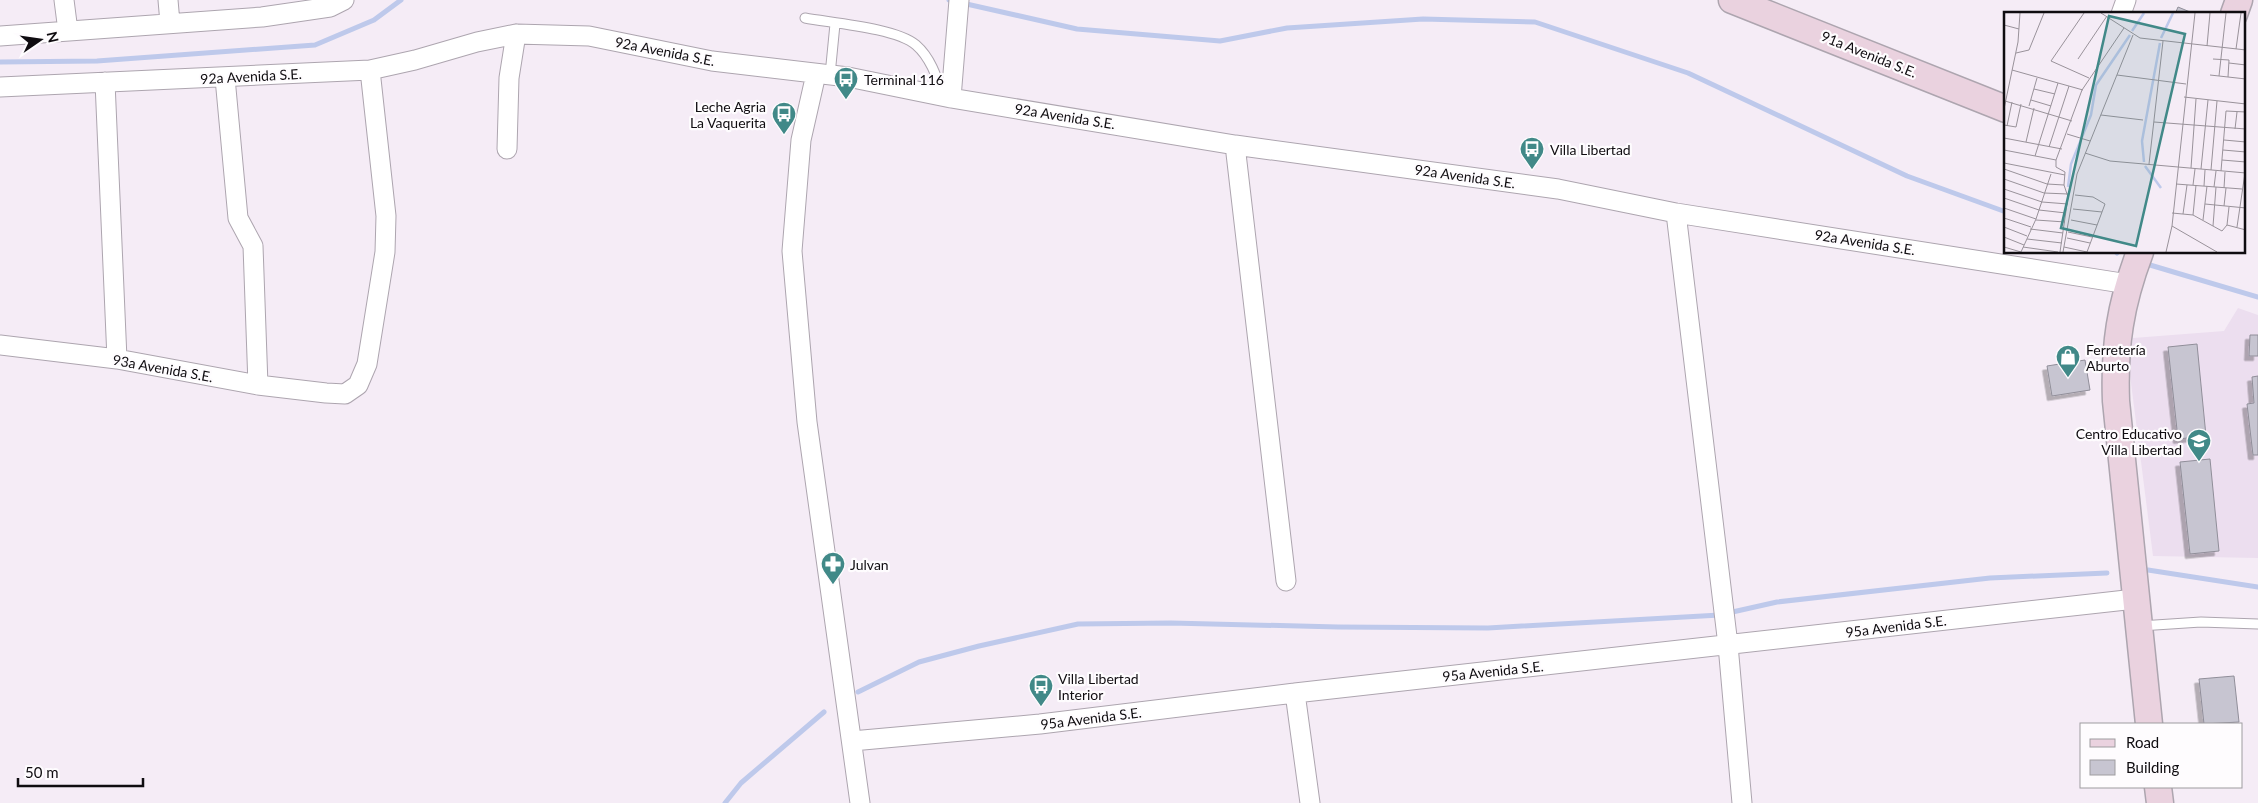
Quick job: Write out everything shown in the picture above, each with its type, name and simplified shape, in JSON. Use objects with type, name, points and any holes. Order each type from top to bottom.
[{"type":"street","points":[[64,0],[68,31]]},
{"type":"street","points":[[168,0],[170,23]]},
{"type":"street","points":[[0,36],[170,23],[261,8],[330,7],[344,0]]},
{"type":"street","name":"91a Avenida S.E.","points":[[1732,0],[2004,108]]},
{"type":"street","points":[[2122,12],[2126,0]]},
{"type":"street","points":[[2235,12],[2239,0]]},
{"type":"street","points":[[947,97],[958,6]]},
{"type":"street","points":[[507,149],[509,78],[516,34]]},
{"type":"street","name":"92a Avenida S.E.","points":[[0,87],[370,70],[415,60],[477,42],[516,34],[589,36],[712,61],[864,80],[947,97],[1235,145],[1558,188],[1676,213],[2128,284]]},
{"type":"street","name":"93a Avenida S.E.","points":[[0,345],[118,359],[258,385],[326,393],[345,394],[358,385],[367,364],[385,252],[386,216],[370,70]]},
{"type":"street","points":[[823,75],[802,140],[792,250],[807,422],[860,803]]},
{"type":"street","points":[[225,78],[238,218],[252,246],[258,385]]},
{"type":"street","points":[[105,82],[118,359]]},
{"type":"street","points":[[1235,145],[1286,581]]},
{"type":"street","points":[[1676,213],[1728,645],[1742,803]]},
{"type":"street","points":[[2139,254],[2128,284],[2121,314],[2114,361],[2116,401],[2135,600],[2149,723]]},
{"type":"street","name":"95a Avenida S.E.","points":[[852,741],[1040,724],[1294,693],[2135,600]]},
{"type":"street","points":[[1294,693],[1310,803]]},
{"type":"street","points":[[2158,788],[2160,803]]},
{"type":"lane","points":[[805,18],[897,35],[917,46],[934,68],[947,97]]},
{"type":"lane","points":[[823,75],[835,24]]},
{"type":"lane","points":[[2138,626],[2201,622],[2258,624]]},
{"type":"shaded area","name":"Centro Educativo Villa Libertad","points":[[2238,308],[2258,315],[2258,558],[2153,556],[2129,367],[2133,338],[2224,331]]},
{"type":"building","points":[[2178,7],[2190,12],[2176,12]]},
{"type":"building","points":[[2250,335],[2258,335],[2258,356],[2249,356]]},
{"type":"building","points":[[2197,344],[2206,436],[2178,439],[2168,347]]},
{"type":"building","name":"Ferretería Aburto","points":[[2085,360],[2090,390],[2052,396],[2047,366]]},
{"type":"building","points":[[2258,376],[2258,455],[2253,455],[2247,404],[2254,403],[2252,377]]},
{"type":"building","points":[[2210,459],[2219,551],[2190,554],[2180,462]]},
{"type":"building","points":[[2234,676],[2239,722],[2204,723],[2199,679]]},
{"type":"waterway","points":[[0,62],[97,61],[315,45],[374,20],[401,0]]},
{"type":"waterway","points":[[949,0],[1077,29],[1220,41],[1287,28],[1423,19],[1535,22],[1688,73],[1907,176],[2004,211]]},
{"type":"waterway","points":[[2150,265],[2258,297]]},
{"type":"waterway","points":[[2148,570],[2258,587]]},
{"type":"waterway","points":[[1728,613],[1777,602],[1990,578],[2107,573]]},
{"type":"waterway","points":[[858,692],[919,662],[979,646],[1078,624],[1171,623],[1488,628],[1720,615]]},
{"type":"waterway","points":[[725,803],[741,783],[824,712]]},
{"type":"place","name":"Terminal 116","points":[[846,100]]},
{"type":"place","name":"Leche Agria La Vaquerita","points":[[784,135]]},
{"type":"place","name":"Villa Libertad","points":[[1532,170]]},
{"type":"place","name":"Ferretería Aburto","points":[[2068,378]]},
{"type":"place","name":"Centro Educativo Villa Libertad","points":[[2199,462]]},
{"type":"place","name":"Julvan","points":[[833,585]]},
{"type":"place","name":"Villa Libertad Interior","points":[[1041,707]]}]
